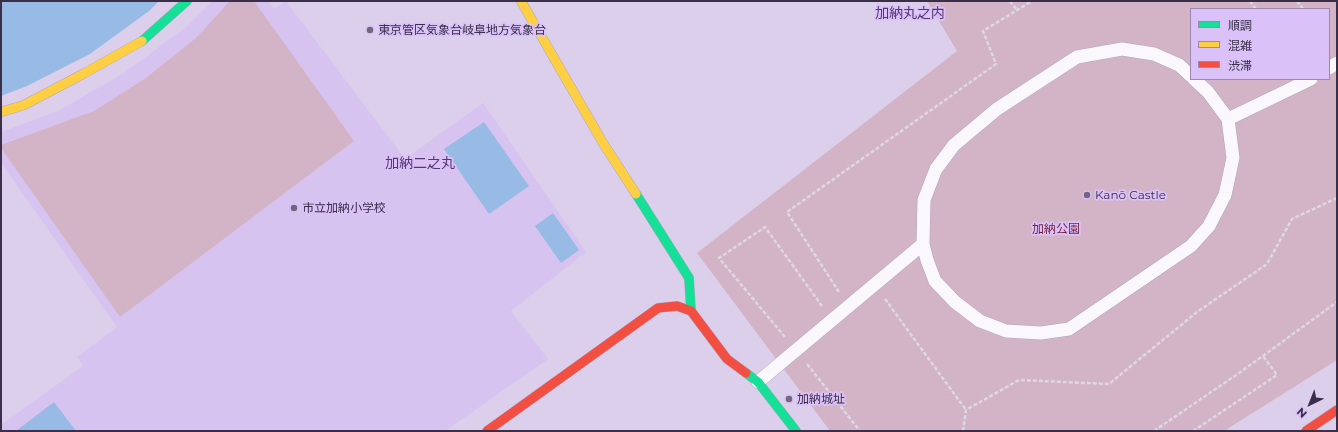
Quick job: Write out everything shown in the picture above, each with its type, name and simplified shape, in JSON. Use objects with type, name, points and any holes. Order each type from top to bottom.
[{"type":"street","points":[[1,112],[24,105],[140,42],[187,1]]},
{"type":"street","points":[[521,1],[603,143],[689,278],[691,311]]},
{"type":"street","points":[[487,431],[658,308],[677,306],[691,311],[727,359],[758,382],[796,431]]},
{"type":"street","points":[[1306,431],[1337,410]]},
{"type":"lane","points":[[1190,75],[1179,65],[1154,54],[1122,49],[1077,57],[997,109],[954,145],[936,169],[924,200],[923,244],[935,281],[956,302],[980,321],[1006,331],[1040,333],[1069,329],[1191,246],[1209,226],[1225,195],[1233,158],[1228,119],[1208,92],[1195,80]]},
{"type":"lane","points":[[1228,119],[1309,80]]},
{"type":"lane","points":[[758,382],[923,244]]},
{"type":"path","points":[[1010,1],[1017,10]]},
{"type":"path","points":[[848,306],[787,212],[996,64],[983,31],[1032,1]]},
{"type":"path","points":[[966,410],[1019,380],[1109,384],[1197,312],[1267,264],[1292,219],[1337,198]]},
{"type":"path","points":[[832,320],[765,227],[719,258],[796,350],[860,431]]},
{"type":"path","points":[[875,284],[966,410],[963,431]]},
{"type":"path","points":[[1154,431],[1263,356],[1337,302]]},
{"type":"path","points":[[1193,431],[1277,375],[1263,356]]},
{"type":"shaded area","name":"市立加納小学校","points":[[212,1],[268,1],[274,9],[286,1],[405,159],[483,103],[586,252],[511,311],[548,359],[445,431],[1,431],[1,425],[83,366],[77,357],[117,327],[1,163],[1,132],[58,111],[124,73],[186,27]]},
{"type":"green space","points":[[230,1],[254,1],[354,141],[120,317],[1,148],[1,145],[94,111],[146,78],[196,38]]},
{"type":"green space","name":"加納公園","points":[[927,1],[1337,1],[1337,360],[1224,431],[830,431],[697,253],[957,51]]},
{"type":"water","points":[[1,1],[159,1],[149,11],[90,54],[27,86],[1,96]]},
{"type":"water","points":[[484,122],[529,186],[489,214],[444,149]]},
{"type":"water","points":[[553,213],[579,250],[561,263],[535,226]]},
{"type":"water","points":[[54,402],[76,431],[16,431]]},
{"type":"traffic: fast","points":[[142,41],[187,1]]},
{"type":"traffic: fast","points":[[636,194],[689,278],[691,311]]},
{"type":"traffic: fast","points":[[746,373],[758,382],[796,431]]},
{"type":"traffic: slow","points":[[521,1],[603,143],[636,194]]},
{"type":"traffic: slow","points":[[1,112],[24,105],[142,41]]},
{"type":"traffic: jam","points":[[487,431],[658,308],[677,306],[691,311],[727,359],[746,373]]},
{"type":"traffic: jam","points":[[1306,431],[1337,410]]},
{"type":"place","name":"東京管区気象台岐阜地方気象台","points":[[370,30]]},
{"type":"place","name":"Kanō Castle","points":[[1087,195]]},
{"type":"place","name":"市立加納小学校","points":[[294,208]]},
{"type":"place","name":"加納城址","points":[[789,399]]},
{"type":"district","name":"加納丸之内","points":[[910,14]]},
{"type":"district","name":"加納二之丸","points":[[420,164]]}]
